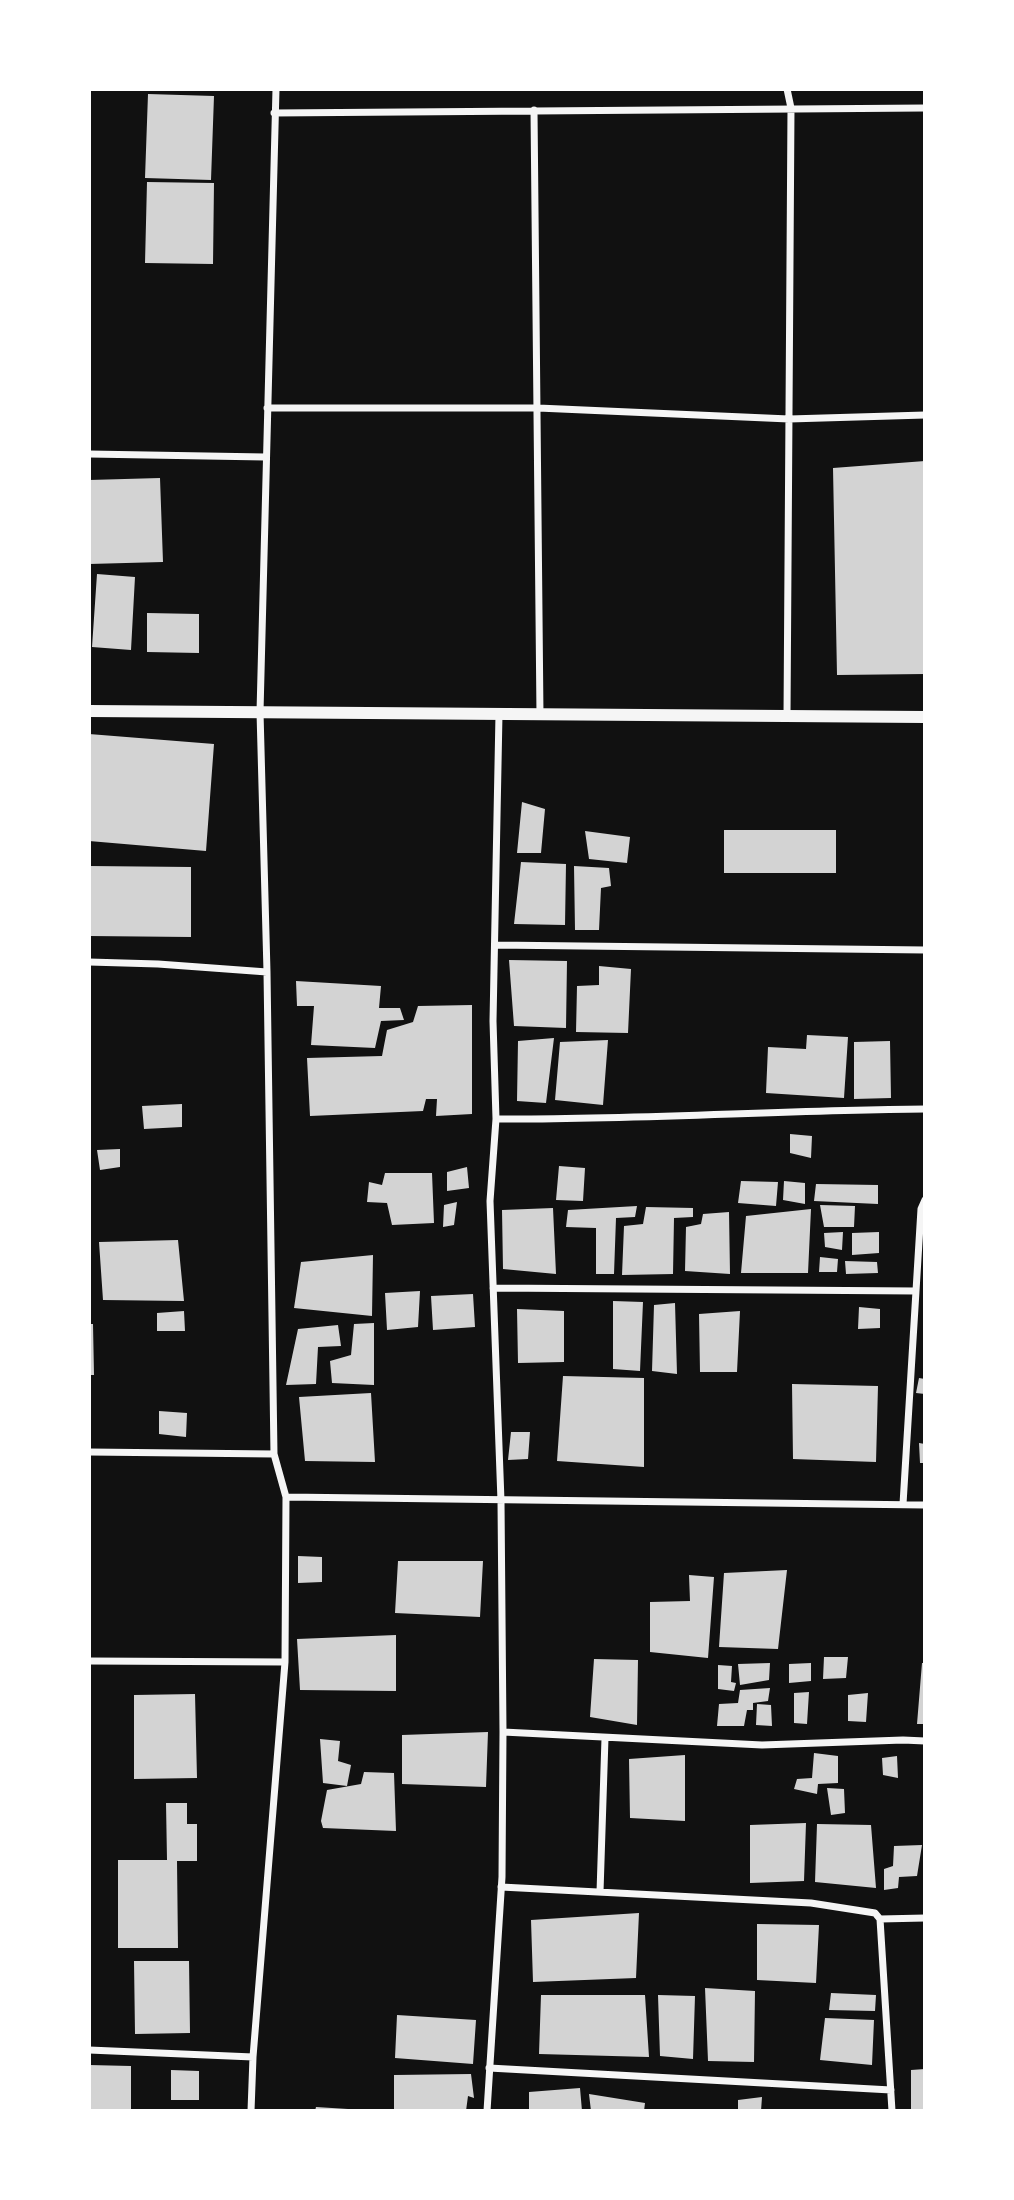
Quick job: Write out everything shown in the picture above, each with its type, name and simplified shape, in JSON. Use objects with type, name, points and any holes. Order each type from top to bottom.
[{"type":"street","points":[[251,2111],[285,1662],[286,1497],[274,1454],[260,712],[276,89]]},
{"type":"street","points":[[787,89],[792,108],[787,716]]},
{"type":"street","points":[[274,113],[925,108]]},
{"type":"street","points":[[534,110],[540,715]]},
{"type":"street","points":[[267,408],[538,408],[789,419],[925,415]]},
{"type":"street","points":[[89,454],[265,457]]},
{"type":"street","points":[[89,711],[925,717]]},
{"type":"street","points":[[487,2111],[501,1887],[503,1732],[501,1501],[490,1201],[496,1119],[493,1021],[499,714]]},
{"type":"street","points":[[495,945],[883,952],[925,950]]},
{"type":"street","points":[[89,962],[267,972]]},
{"type":"street","points":[[496,1119],[925,1109]]},
{"type":"street","points":[[903,1504],[921,1209],[925,1200]]},
{"type":"street","points":[[493,1288],[916,1291]]},
{"type":"street","points":[[89,1452],[274,1454]]},
{"type":"street","points":[[286,1497],[925,1505]]},
{"type":"street","points":[[89,1661],[285,1662]]},
{"type":"street","points":[[503,1732],[762,1745],[925,1741]]},
{"type":"street","points":[[600,1892],[606,1738]]},
{"type":"street","points":[[501,1887],[811,1903],[875,1913],[880,1919],[892,2111]]},
{"type":"street","points":[[880,1919],[925,1918]]},
{"type":"street","points":[[89,2050],[253,2057]]},
{"type":"street","points":[[489,2068],[891,2090]]},
{"type":"building","points":[[148,94],[214,96],[211,180],[145,178]]},
{"type":"building","points":[[147,182],[214,183],[213,264],[145,263]]},
{"type":"building","points":[[925,461],[925,674],[837,675],[833,468]]},
{"type":"building","points":[[160,478],[163,562],[89,564],[89,480]]},
{"type":"building","points":[[97,574],[135,577],[131,650],[92,647]]},
{"type":"building","points":[[147,613],[199,614],[199,653],[147,652]]},
{"type":"building","points":[[89,734],[214,744],[206,851],[89,841]]},
{"type":"building","points":[[522,802],[545,809],[541,853],[517,853]]},
{"type":"building","points":[[724,830],[836,830],[836,873],[724,873]]},
{"type":"building","points":[[585,831],[630,837],[627,863],[589,859]]},
{"type":"building","points":[[521,862],[566,864],[565,925],[514,924]]},
{"type":"building","points":[[89,866],[191,867],[191,937],[89,936]]},
{"type":"building","points":[[574,866],[609,868],[611,886],[601,888],[599,930],[575,930]]},
{"type":"building","points":[[509,960],[567,961],[566,1028],[514,1026]]},
{"type":"building","points":[[599,966],[631,969],[628,1033],[576,1032],[577,986],[599,985]]},
{"type":"building","points":[[296,981],[381,986],[379,1008],[400,1008],[404,1020],[381,1021],[375,1048],[311,1045],[314,1006],[297,1006]]},
{"type":"building","points":[[472,1005],[472,1114],[436,1116],[437,1099],[426,1099],[423,1111],[310,1116],[307,1058],[382,1056],[387,1030],[413,1022],[418,1006]]},
{"type":"building","points":[[807,1035],[848,1037],[844,1098],[766,1093],[768,1047],[806,1049]]},
{"type":"building","points":[[554,1038],[546,1103],[517,1101],[518,1041]]},
{"type":"building","points":[[608,1040],[603,1105],[555,1100],[560,1042]]},
{"type":"building","points":[[890,1041],[891,1098],[854,1099],[854,1042]]},
{"type":"building","points":[[182,1104],[182,1127],[144,1129],[142,1106]]},
{"type":"building","points":[[790,1134],[812,1136],[811,1158],[790,1153]]},
{"type":"building","points":[[120,1149],[120,1167],[100,1170],[97,1150]]},
{"type":"building","points":[[559,1166],[585,1168],[583,1201],[556,1200]]},
{"type":"building","points":[[467,1167],[469,1188],[447,1191],[447,1172]]},
{"type":"building","points":[[385,1173],[432,1173],[434,1223],[392,1225],[387,1203],[367,1202],[369,1182],[382,1185]]},
{"type":"building","points":[[741,1181],[778,1182],[776,1206],[738,1203]]},
{"type":"building","points":[[784,1181],[805,1183],[805,1204],[783,1200]]},
{"type":"building","points":[[816,1184],[878,1185],[878,1204],[814,1201]]},
{"type":"building","points":[[457,1202],[454,1225],[443,1227],[444,1205]]},
{"type":"building","points":[[820,1205],[855,1206],[854,1227],[824,1227]]},
{"type":"building","points":[[637,1206],[635,1217],[616,1218],[614,1274],[596,1274],[596,1228],[566,1227],[568,1210]]},
{"type":"building","points":[[646,1207],[693,1208],[693,1217],[674,1218],[673,1274],[622,1275],[624,1226],[643,1224]]},
{"type":"building","points":[[553,1208],[556,1274],[503,1269],[502,1210]]},
{"type":"building","points":[[811,1209],[808,1273],[741,1273],[746,1216]]},
{"type":"building","points":[[729,1212],[730,1274],[685,1271],[686,1227],[701,1224],[703,1214]]},
{"type":"building","points":[[843,1232],[842,1250],[825,1247],[824,1233]]},
{"type":"building","points":[[879,1232],[879,1253],[852,1255],[852,1233]]},
{"type":"building","points":[[178,1240],[184,1301],[103,1300],[99,1242]]},
{"type":"building","points":[[373,1255],[372,1316],[294,1308],[301,1262]]},
{"type":"building","points":[[820,1257],[838,1259],[837,1272],[819,1272]]},
{"type":"building","points":[[845,1261],[877,1262],[878,1273],[846,1274]]},
{"type":"building","points":[[420,1291],[418,1327],[387,1330],[385,1293]]},
{"type":"building","points":[[473,1294],[475,1327],[433,1330],[431,1296]]},
{"type":"building","points":[[613,1301],[643,1302],[640,1371],[613,1369]]},
{"type":"building","points":[[675,1303],[677,1374],[652,1371],[654,1305]]},
{"type":"building","points":[[859,1307],[880,1309],[880,1328],[858,1329]]},
{"type":"building","points":[[517,1309],[564,1311],[564,1362],[518,1363]]},
{"type":"building","points":[[184,1311],[185,1331],[157,1331],[157,1313]]},
{"type":"building","points":[[740,1311],[737,1372],[700,1372],[699,1314]]},
{"type":"building","points":[[374,1323],[374,1385],[332,1383],[330,1361],[351,1355],[354,1324]]},
{"type":"building","points":[[89,1324],[93,1324],[94,1375],[89,1375]]},
{"type":"building","points":[[338,1325],[341,1346],[318,1347],[316,1384],[286,1385],[298,1329]]},
{"type":"building","points":[[563,1376],[644,1378],[644,1467],[557,1461]]},
{"type":"building","points":[[919,1378],[925,1379],[925,1394],[916,1393]]},
{"type":"building","points":[[792,1384],[878,1386],[876,1462],[793,1459]]},
{"type":"building","points":[[371,1393],[375,1462],[305,1461],[299,1397]]},
{"type":"building","points":[[159,1411],[187,1413],[186,1437],[159,1434]]},
{"type":"building","points":[[511,1432],[530,1432],[528,1459],[508,1460]]},
{"type":"building","points":[[919,1443],[925,1444],[925,1463],[920,1463]]},
{"type":"building","points":[[298,1556],[322,1557],[322,1582],[298,1583]]},
{"type":"building","points":[[398,1561],[483,1561],[480,1617],[395,1613]]},
{"type":"building","points":[[787,1570],[778,1649],[719,1647],[724,1573]]},
{"type":"building","points":[[689,1575],[714,1577],[708,1658],[650,1652],[650,1602],[690,1601]]},
{"type":"building","points":[[396,1635],[396,1691],[300,1690],[297,1639]]},
{"type":"building","points":[[824,1657],[848,1657],[846,1678],[823,1679]]},
{"type":"building","points":[[594,1659],[638,1660],[637,1725],[590,1717]]},
{"type":"building","points":[[770,1663],[769,1680],[740,1685],[738,1664]]},
{"type":"building","points":[[811,1663],[811,1681],[789,1683],[789,1664]]},
{"type":"building","points":[[922,1663],[925,1663],[925,1724],[917,1724]]},
{"type":"building","points":[[718,1665],[732,1666],[731,1682],[736,1683],[734,1691],[718,1689]]},
{"type":"building","points":[[770,1688],[768,1701],[753,1703],[753,1710],[747,1710],[744,1726],[717,1726],[719,1704],[738,1703],[740,1690]]},
{"type":"building","points":[[809,1692],[807,1724],[794,1723],[794,1693]]},
{"type":"building","points":[[868,1693],[866,1722],[848,1721],[848,1695]]},
{"type":"building","points":[[195,1694],[197,1778],[134,1779],[134,1695]]},
{"type":"building","points":[[757,1704],[771,1705],[772,1726],[756,1725]]},
{"type":"building","points":[[488,1732],[486,1787],[402,1784],[402,1735]]},
{"type":"building","points":[[320,1739],[340,1741],[338,1761],[351,1765],[347,1786],[323,1783]]},
{"type":"building","points":[[814,1753],[838,1756],[838,1783],[818,1784],[817,1794],[794,1789],[797,1779],[812,1778]]},
{"type":"building","points":[[685,1755],[685,1821],[630,1818],[629,1759]]},
{"type":"building","points":[[897,1756],[898,1778],[883,1775],[882,1758]]},
{"type":"building","points":[[364,1772],[394,1773],[396,1831],[323,1828],[321,1821],[327,1790],[361,1784]]},
{"type":"building","points":[[827,1788],[844,1789],[845,1813],[831,1815]]},
{"type":"building","points":[[166,1803],[187,1803],[187,1824],[197,1824],[197,1861],[177,1861],[178,1948],[118,1948],[118,1860],[167,1860]]},
{"type":"building","points":[[806,1823],[804,1881],[750,1883],[750,1825]]},
{"type":"building","points":[[817,1824],[871,1825],[876,1888],[815,1882]]},
{"type":"building","points":[[922,1845],[917,1876],[899,1877],[898,1888],[884,1890],[884,1869],[893,1866],[894,1846]]},
{"type":"building","points":[[639,1913],[636,1978],[533,1982],[531,1920]]},
{"type":"building","points":[[757,1924],[819,1925],[816,1983],[757,1980]]},
{"type":"building","points":[[134,1961],[189,1961],[190,2033],[135,2034]]},
{"type":"building","points":[[705,1988],[755,1991],[754,2062],[708,2061]]},
{"type":"building","points":[[831,1993],[876,1995],[875,2011],[829,2010]]},
{"type":"building","points":[[541,1995],[645,1995],[649,2057],[539,2054]]},
{"type":"building","points":[[658,1995],[695,1996],[693,2059],[660,2056]]},
{"type":"building","points":[[397,2015],[476,2020],[473,2064],[395,2058]]},
{"type":"building","points":[[825,2018],[874,2020],[872,2065],[820,2060]]},
{"type":"building","points":[[89,2065],[131,2066],[131,2111],[89,2111]]},
{"type":"building","points":[[925,2069],[925,2111],[911,2111],[911,2070]]},
{"type":"building","points":[[171,2070],[199,2071],[199,2100],[171,2100]]},
{"type":"building","points":[[471,2074],[474,2098],[468,2096],[466,2111],[394,2111],[394,2075]]},
{"type":"building","points":[[580,2088],[582,2111],[529,2111],[529,2092]]},
{"type":"building","points":[[589,2094],[645,2103],[644,2111],[591,2111]]},
{"type":"building","points":[[762,2097],[761,2111],[738,2111],[738,2100]]},
{"type":"building","points":[[316,2107],[348,2109],[315,2111]]}]
